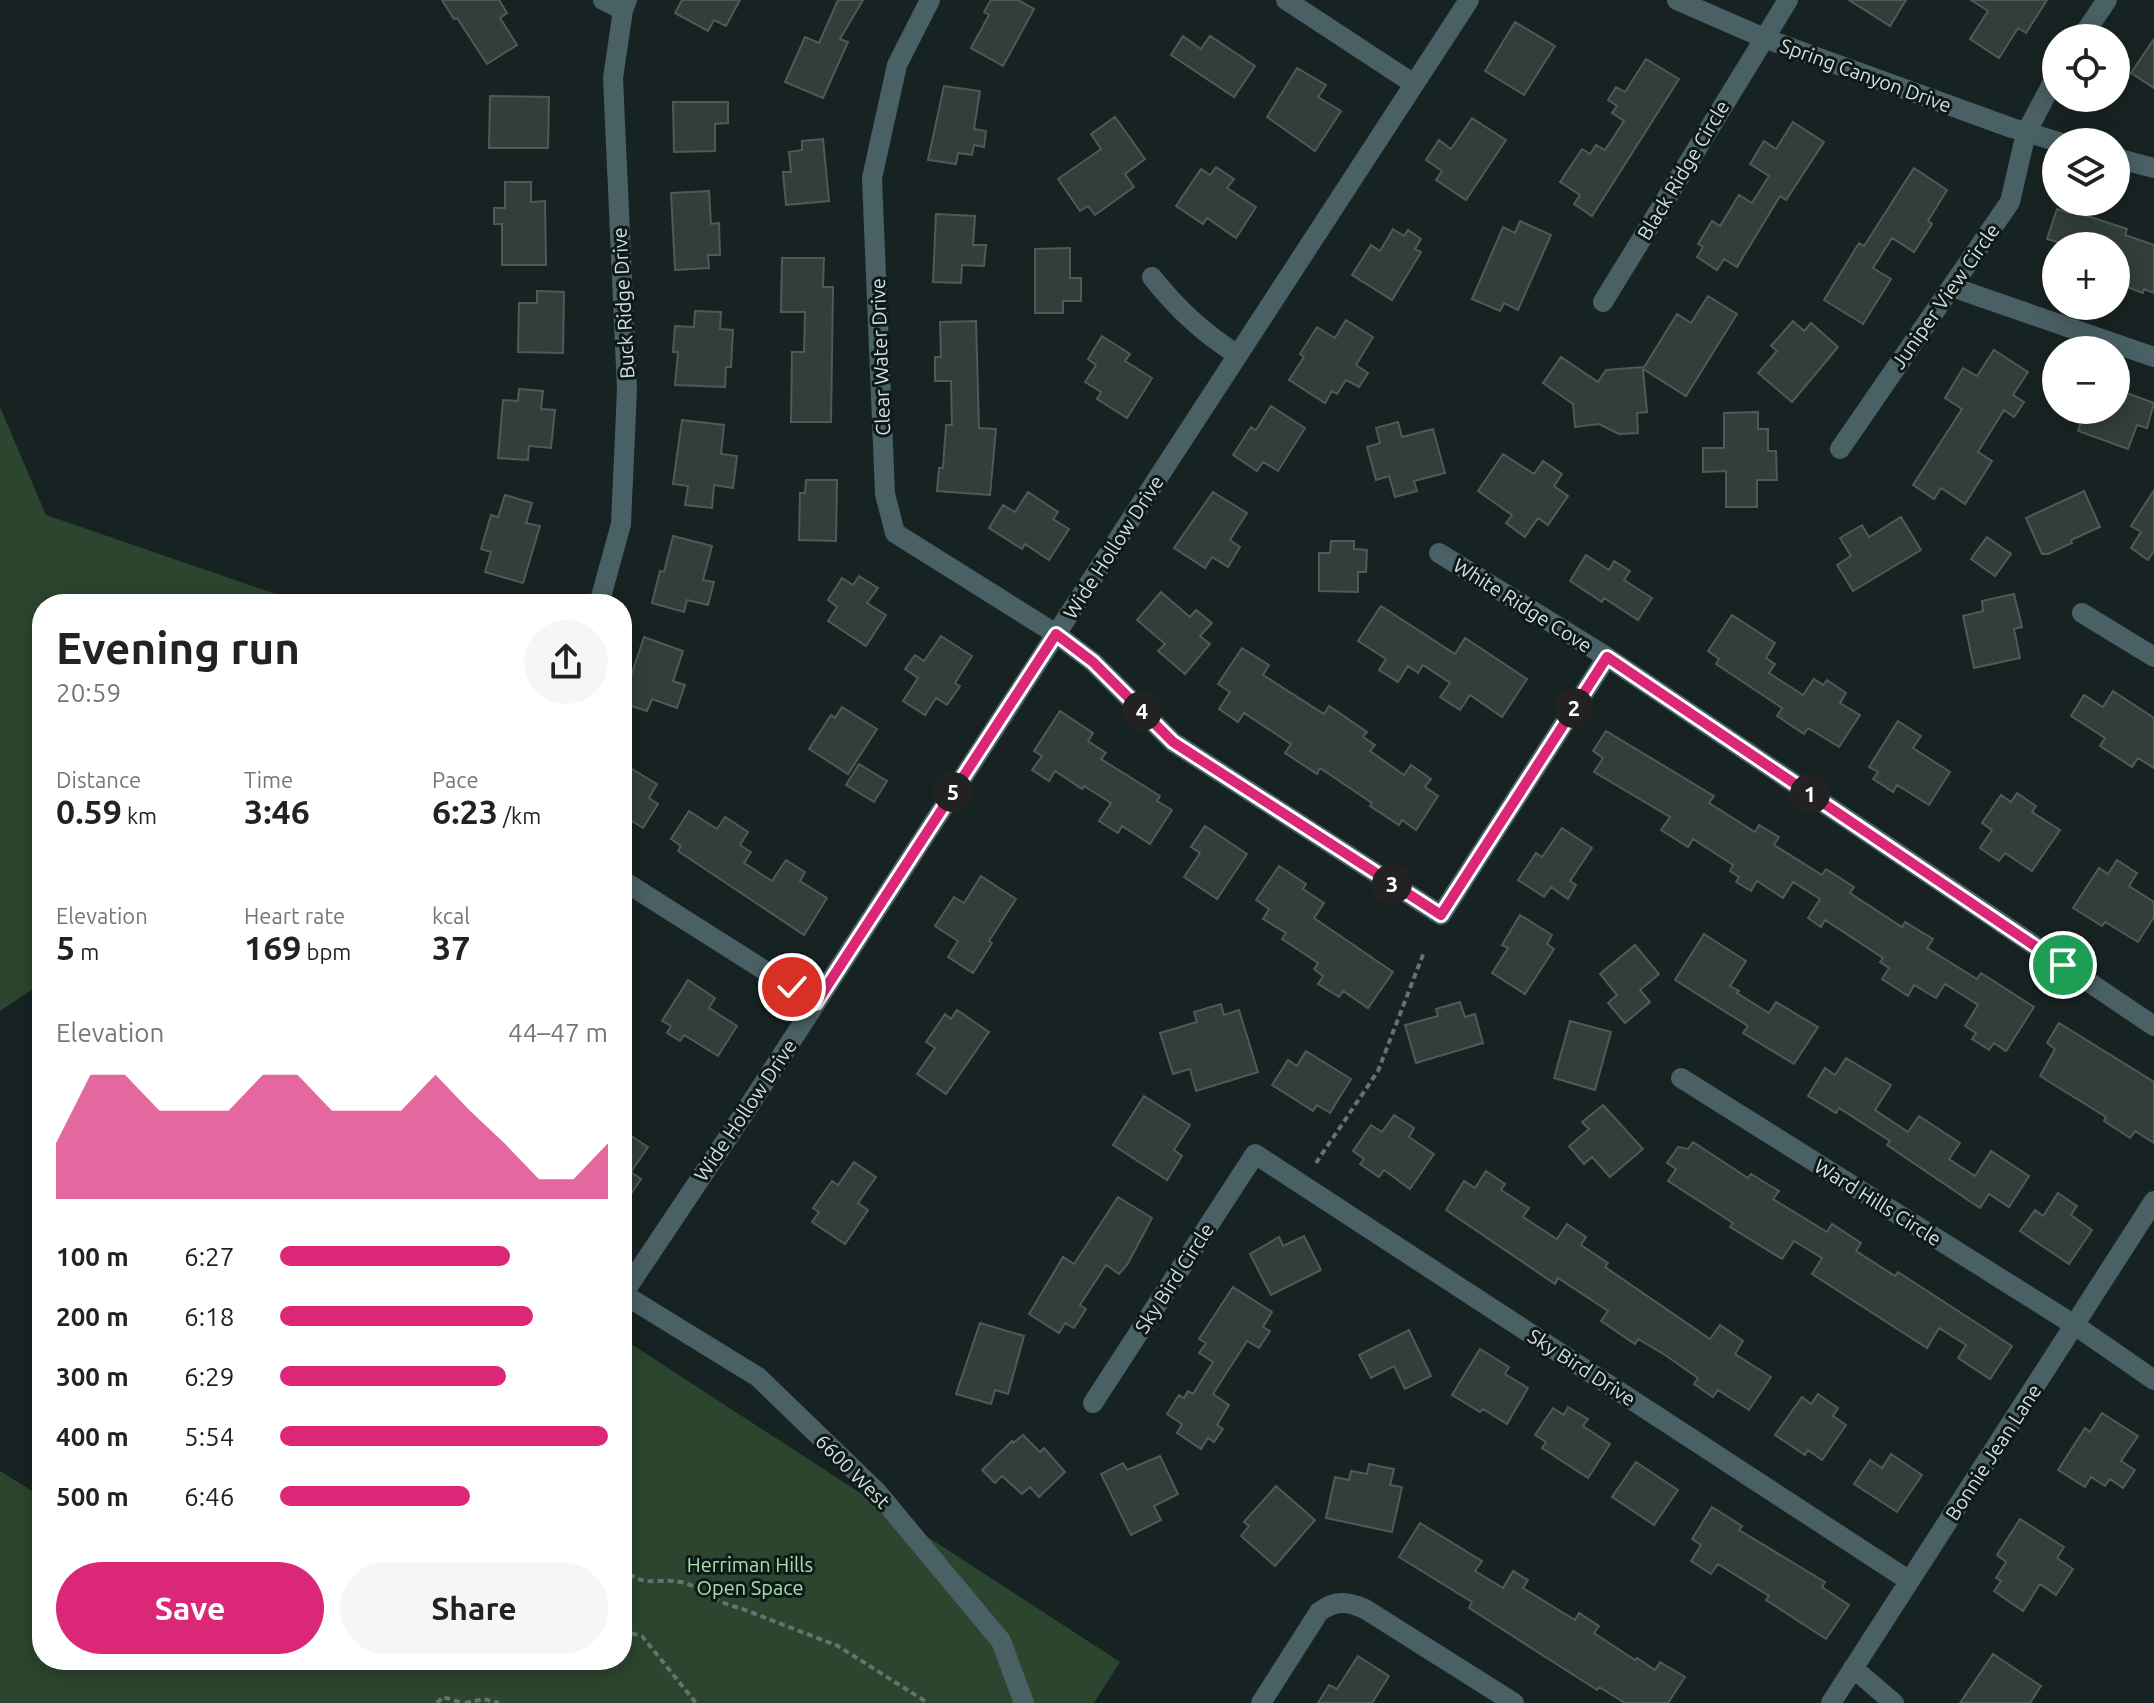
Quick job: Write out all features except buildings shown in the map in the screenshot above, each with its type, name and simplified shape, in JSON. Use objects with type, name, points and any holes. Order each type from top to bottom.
[{"type":"street","points":[[603,0],[625,5]]},
{"type":"street","name":"Clear Water Drive","points":[[930,0],[897,65],[872,178],[885,494],[895,533],[1056,634],[1093,662],[1173,742],[1441,915],[1607,657]]},
{"type":"street","points":[[1286,0],[1414,84]]},
{"type":"street","name":"Wide Hollow Drive","points":[[632,1280],[1469,0]]},
{"type":"street","name":"Spring Canyon Drive","points":[[1677,0],[1764,38],[2042,137]]},
{"type":"street","name":"Black Ridge Circle","points":[[1603,302],[1788,0]]},
{"type":"street","points":[[2091,24],[2107,0]]},
{"type":"street","name":"Buck Ridge Drive","points":[[602,594],[621,524],[627,389],[613,78],[625,5]]},
{"type":"street","name":"Juniper View Circle","points":[[1840,449],[2010,202],[2026,133],[2042,103]]},
{"type":"street","points":[[2130,162],[2154,168]]},
{"type":"street","points":[[1152,277],[1173,305],[1214,340],[1238,355]]},
{"type":"street","points":[[1952,287],[2154,357]]},
{"type":"street","name":"White Ridge Cove","points":[[1439,553],[1607,657]]},
{"type":"street","points":[[2082,613],[2154,657]]},
{"type":"street","points":[[1607,657],[2154,1026]]},
{"type":"street","points":[[632,886],[816,1003]]},
{"type":"street","name":"Ward Hills Circle","points":[[1681,1078],[2076,1326],[2154,1380]]},
{"type":"street","name":"Sky Bird Circle","points":[[1093,1403],[1255,1154]]},
{"type":"street","name":"Sky Bird Drive","points":[[1255,1154],[1908,1580]]},
{"type":"street","name":"Bonnie Jean Lane","points":[[1831,1703],[2154,1201]]},
{"type":"street","name":"6600 West","points":[[632,1300],[758,1377],[877,1492],[1001,1641],[1024,1703]]},
{"type":"street","points":[[1261,1703],[1319,1612],[1331,1603],[1349,1602],[1514,1703]]},
{"type":"street","points":[[1853,1668],[1894,1703]]},
{"type":"path","points":[[1316,1163],[1378,1071],[1424,952]]},
{"type":"path","points":[[632,1575],[641,1582],[680,1582],[724,1605],[740,1608],[838,1646],[928,1703]]},
{"type":"path","points":[[632,1634],[642,1636],[696,1703]]},
{"type":"path","points":[[437,1703],[443,1697],[464,1703],[484,1699],[499,1703]]},
{"type":"green space","points":[[0,407],[46,515],[276,594],[32,594],[32,990],[0,1011]]},
{"type":"green space","name":"Herriman Hills Open Space","points":[[632,1345],[1120,1662],[1094,1703],[0,1703],[0,1471],[32,1491],[32,1670],[632,1670]]},
{"type":"route","points":[[792,987],[816,1003],[1056,634],[1093,662],[1173,742],[1441,915],[1607,657],[2063,965]]}]
